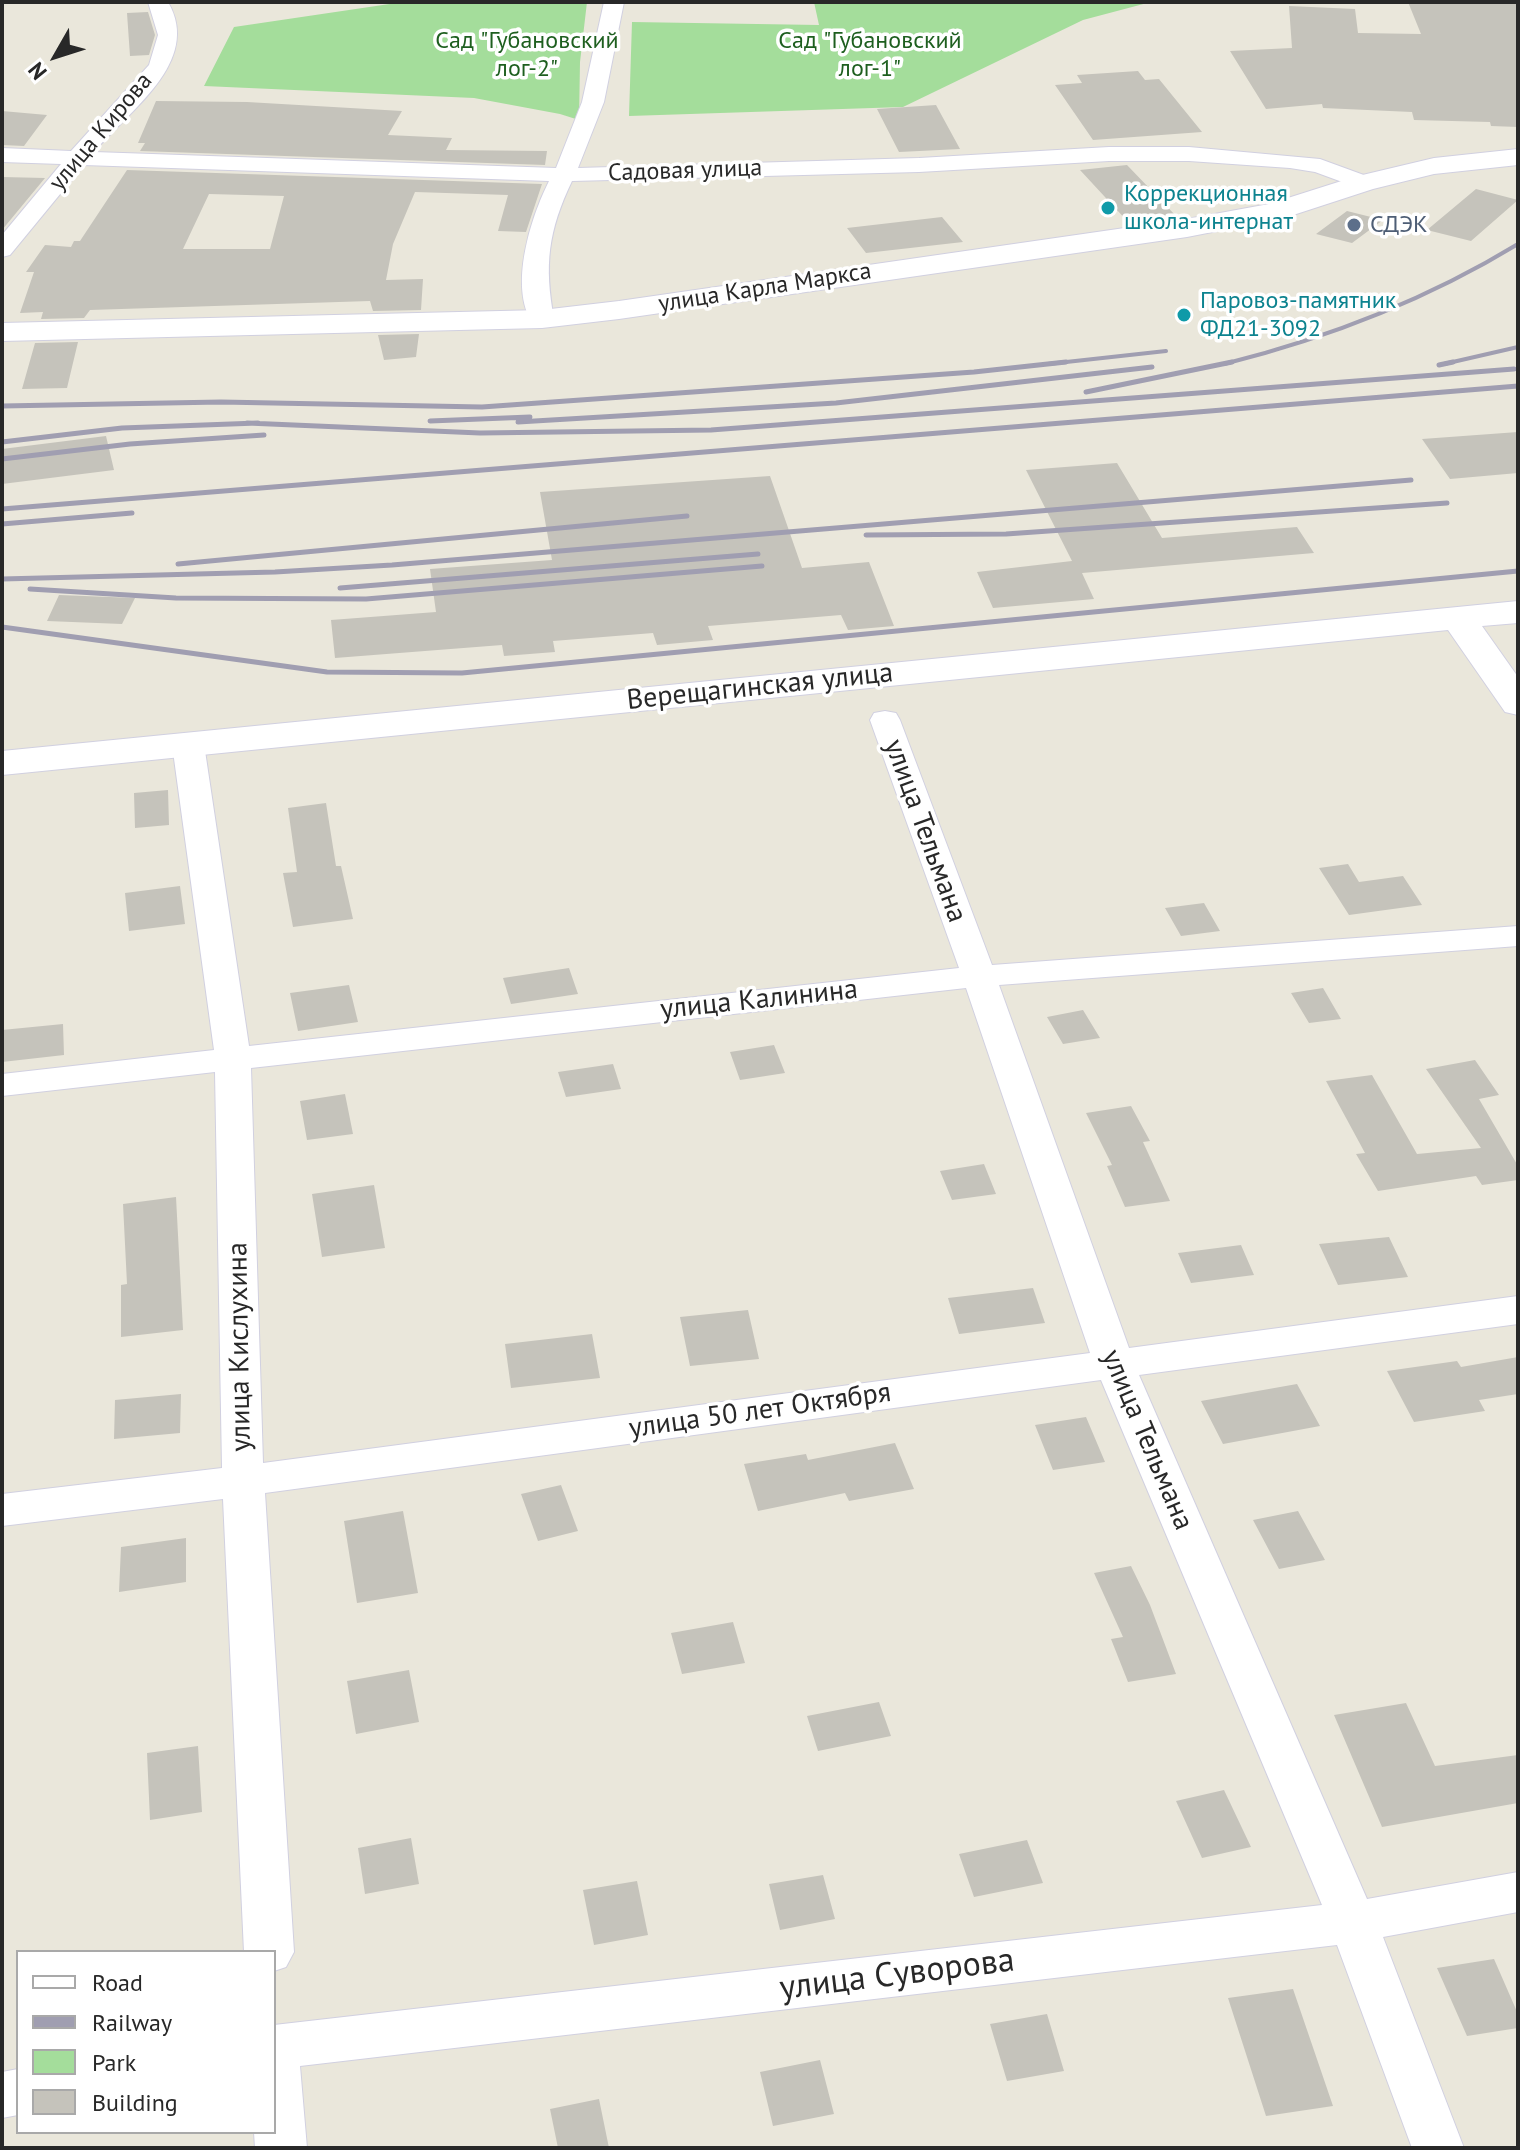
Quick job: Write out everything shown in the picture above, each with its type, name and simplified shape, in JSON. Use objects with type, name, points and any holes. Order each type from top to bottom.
[{"type":"main road","name":"улица Карла Маркса","points":[[2,332],[542,319],[1187,228],[1274,212],[1364,183],[1434,166],[1518,157]]},
{"type":"main road","name":"Верещагинская улица","points":[[2,763],[1518,612]]},
{"type":"main road","points":[[1458,618],[1518,704]]},
{"type":"street","name":"улица Кирова","points":[[2,250],[165,55],[168,30],[164,11],[158,2]]},
{"type":"street","points":[[542,319],[534,270],[536,238],[590,114],[614,2]]},
{"type":"street","name":"Садовая улица","points":[[2,155],[561,175],[919,165],[1151,153],[1290,161],[1320,166],[1364,183]]},
{"type":"street","name":"улица Тельмана","points":[[885,720],[979,976],[1114,1363],[1353,1922],[1438,2148]]},
{"type":"street","name":"улица Кислухина","points":[[188,744],[233,1057],[243,1481],[269,1950]]},
{"type":"street","name":"улица Калинина","points":[[2,1085],[979,976],[1518,936]]},
{"type":"street","name":"улица 50 лет Октября","points":[[2,1510],[243,1481],[1518,1310]]},
{"type":"street","name":"улица Суворова","points":[[276,2050],[1353,1922],[1518,1892]]},
{"type":"street","points":[[276,2078],[281,2148]]},
{"type":"green space","name":"Сад \"Губановский лог-2\"","points":[[403,2],[587,2],[580,62],[579,120],[474,98],[204,86],[234,27]]},
{"type":"green space","name":"Сад \"Губановский лог-1\"","points":[[814,2],[1151,2],[1083,20],[903,107],[629,116],[632,22],[819,25]]},
{"type":"building","points":[[1408,2],[1518,2],[1518,127],[1491,126],[1490,122],[1414,120],[1412,112],[1323,108],[1322,104],[1266,109],[1230,51],[1292,48],[1289,6],[1355,9],[1358,33],[1421,34]]},
{"type":"building","points":[[148,12],[155,35],[149,55],[130,56],[127,13]]},
{"type":"building","points":[[1138,71],[1145,80],[1159,79],[1202,132],[1093,140],[1055,85],[1082,83],[1077,75]]},
{"type":"building","points":[[156,101],[247,102],[402,111],[388,135],[452,138],[446,150],[547,151],[545,165],[140,151],[145,143],[138,143]]},
{"type":"building","points":[[936,105],[960,149],[899,152],[877,109]]},
{"type":"building","points":[[2,111],[47,115],[24,146],[2,145]]},
{"type":"building","points":[[1127,165],[1177,217],[1129,223],[1080,170]]},
{"type":"building","points":[[127,170],[542,184],[526,232],[498,231],[508,195],[415,192],[393,244],[386,280],[423,279],[421,310],[373,311],[370,301],[90,310],[84,318],[41,319],[43,312],[20,313],[34,272],[26,272],[45,245],[71,247],[74,241],[80,241]],"holes":[[[209,194],[284,196],[270,249],[183,249]]]},
{"type":"building","points":[[2,177],[45,178],[2,230]]},
{"type":"building","points":[[1476,189],[1518,200],[1471,241],[1427,230]]},
{"type":"building","points":[[1347,211],[1383,220],[1352,243],[1316,234]]},
{"type":"building","points":[[942,217],[963,242],[866,253],[847,228]]},
{"type":"building","points":[[419,334],[416,357],[384,360],[378,335]]},
{"type":"building","points":[[78,342],[67,388],[22,389],[35,343]]},
{"type":"building","points":[[1518,432],[1518,473],[1450,479],[1422,439]]},
{"type":"building","points":[[106,436],[114,470],[2,484],[2,449]]},
{"type":"building","points":[[1117,463],[1162,538],[1297,527],[1314,553],[1082,573],[1094,599],[993,608],[977,572],[1072,561],[1026,470]]},
{"type":"building","points":[[770,476],[802,568],[869,562],[894,626],[848,630],[841,615],[708,626],[713,640],[657,645],[653,633],[553,641],[555,652],[504,656],[502,645],[335,658],[331,620],[436,612],[430,569],[552,560],[540,492]]},
{"type":"building","points":[[59,595],[135,598],[122,624],[47,621]]},
{"type":"building","points":[[168,790],[169,825],[135,828],[134,793]]},
{"type":"building","points":[[326,803],[336,866],[341,866],[353,919],[293,927],[283,873],[297,872],[288,808]]},
{"type":"building","points":[[1348,864],[1359,882],[1403,876],[1422,905],[1349,915],[1319,868]]},
{"type":"building","points":[[180,886],[185,924],[129,931],[125,893]]},
{"type":"building","points":[[1204,903],[1220,931],[1181,936],[1165,908]]},
{"type":"building","points":[[569,968],[578,994],[511,1004],[503,978]]},
{"type":"building","points":[[349,985],[358,1022],[298,1031],[290,993]]},
{"type":"building","points":[[1323,988],[1341,1019],[1309,1023],[1291,993]]},
{"type":"building","points":[[1083,1010],[1100,1038],[1063,1044],[1047,1017]]},
{"type":"building","points":[[63,1024],[64,1055],[2,1062],[2,1030]]},
{"type":"building","points":[[774,1045],[785,1073],[740,1080],[730,1052]]},
{"type":"building","points":[[1475,1060],[1499,1095],[1479,1099],[1518,1166],[1518,1180],[1482,1185],[1476,1176],[1378,1191],[1356,1154],[1365,1153],[1326,1081],[1372,1075],[1417,1154],[1481,1148],[1426,1069]]},
{"type":"building","points":[[613,1064],[621,1089],[566,1097],[558,1072]]},
{"type":"building","points":[[345,1094],[353,1134],[307,1140],[300,1101]]},
{"type":"building","points":[[1131,1106],[1150,1141],[1143,1142],[1170,1201],[1125,1207],[1107,1166],[1112,1165],[1086,1113]]},
{"type":"building","points":[[984,1164],[996,1194],[952,1200],[940,1171]]},
{"type":"building","points":[[374,1185],[385,1248],[322,1257],[312,1194]]},
{"type":"building","points":[[176,1197],[183,1330],[121,1337],[121,1285],[127,1284],[123,1204]]},
{"type":"building","points":[[1389,1237],[1408,1277],[1338,1285],[1319,1244]]},
{"type":"building","points":[[1241,1245],[1254,1275],[1191,1283],[1178,1253]]},
{"type":"building","points":[[1033,1288],[1045,1323],[959,1334],[948,1298]]},
{"type":"building","points":[[748,1310],[759,1359],[690,1366],[680,1317]]},
{"type":"building","points":[[592,1334],[600,1378],[511,1388],[505,1344]]},
{"type":"building","points":[[1518,1357],[1518,1394],[1479,1400],[1485,1411],[1414,1422],[1387,1371],[1457,1361],[1461,1367]]},
{"type":"building","points":[[1297,1384],[1320,1426],[1223,1444],[1201,1401]]},
{"type":"building","points":[[181,1394],[180,1433],[114,1439],[115,1400]]},
{"type":"building","points":[[1086,1417],[1105,1462],[1053,1470],[1035,1425]]},
{"type":"building","points":[[895,1443],[914,1489],[849,1501],[845,1493],[758,1511],[744,1464],[806,1454],[808,1460]]},
{"type":"building","points":[[561,1485],[578,1531],[538,1541],[521,1494]]},
{"type":"building","points":[[403,1511],[418,1593],[357,1603],[344,1521]]},
{"type":"building","points":[[1298,1511],[1325,1560],[1279,1569],[1253,1520]]},
{"type":"building","points":[[186,1538],[186,1582],[119,1592],[121,1547]]},
{"type":"building","points":[[1131,1566],[1150,1605],[1176,1674],[1128,1682],[1111,1639],[1123,1637],[1094,1573]]},
{"type":"building","points":[[733,1622],[745,1663],[682,1674],[671,1633]]},
{"type":"building","points":[[409,1670],[419,1722],[356,1734],[347,1681]]},
{"type":"building","points":[[879,1702],[891,1736],[818,1751],[807,1716]]},
{"type":"building","points":[[1406,1703],[1435,1766],[1518,1755],[1518,1803],[1382,1827],[1334,1715]]},
{"type":"building","points":[[198,1746],[202,1812],[150,1820],[147,1753]]},
{"type":"building","points":[[1224,1790],[1251,1847],[1202,1858],[1176,1801]]},
{"type":"building","points":[[411,1838],[419,1884],[365,1894],[358,1848]]},
{"type":"building","points":[[1027,1840],[1043,1883],[974,1897],[959,1854]]},
{"type":"building","points":[[823,1875],[835,1919],[780,1930],[769,1884]]},
{"type":"building","points":[[637,1881],[648,1935],[594,1945],[583,1890]]},
{"type":"building","points":[[1494,1959],[1518,2014],[1518,2028],[1467,2036],[1437,1968]]},
{"type":"building","points":[[1293,1989],[1333,2106],[1266,2116],[1228,1998]]},
{"type":"building","points":[[1047,2014],[1064,2071],[1007,2081],[990,2024]]},
{"type":"building","points":[[820,2060],[834,2114],[773,2126],[760,2072]]},
{"type":"building","points":[[599,2099],[609,2148],[558,2148],[550,2109]]},
{"type":"railway","points":[[1231,362],[1301,342],[1376,315],[1448,283],[1518,244]]},
{"type":"railway","points":[[1449,363],[1518,347]]},
{"type":"railway","points":[[1048,364],[1166,351]]},
{"type":"railway","points":[[2,406],[221,402],[482,407],[974,372],[1066,362]]},
{"type":"railway","points":[[1086,392],[1231,362]]},
{"type":"railway","points":[[1224,364],[1231,362]]},
{"type":"railway","points":[[1449,363],[1453,362]]},
{"type":"railway","points":[[1439,365],[1449,363]]},
{"type":"railway","points":[[1444,364],[1449,363]]},
{"type":"railway","points":[[518,422],[836,403],[1152,367]]},
{"type":"railway","points":[[252,423],[480,433],[711,430],[1514,369]]},
{"type":"railway","points":[[2,509],[1518,386]]},
{"type":"railway","points":[[430,421],[530,417]]},
{"type":"railway","points":[[247,423],[252,423]]},
{"type":"railway","points":[[2,442],[122,428],[252,423]]},
{"type":"railway","points":[[252,423],[258,423]]},
{"type":"railway","points":[[2,459],[130,444],[264,435]]},
{"type":"railway","points":[[2,579],[275,572],[392,565],[1411,480]]},
{"type":"railway","points":[[866,535],[1006,534],[1447,503]]},
{"type":"railway","points":[[2,524],[132,513]]},
{"type":"railway","points":[[178,564],[687,516]]},
{"type":"railway","points":[[340,588],[758,554]]},
{"type":"railway","points":[[30,589],[176,598],[366,599],[762,566]]},
{"type":"railway","points":[[2,627],[327,672],[462,673],[1518,571]]},
{"type":"place","name":"Коррекционная школа-интернат","points":[[1108,208]]},
{"type":"place","name":"СДЭК","points":[[1354,225]]},
{"type":"place","name":"Паровоз-памятник ФД21-3092","points":[[1184,315]]}]
